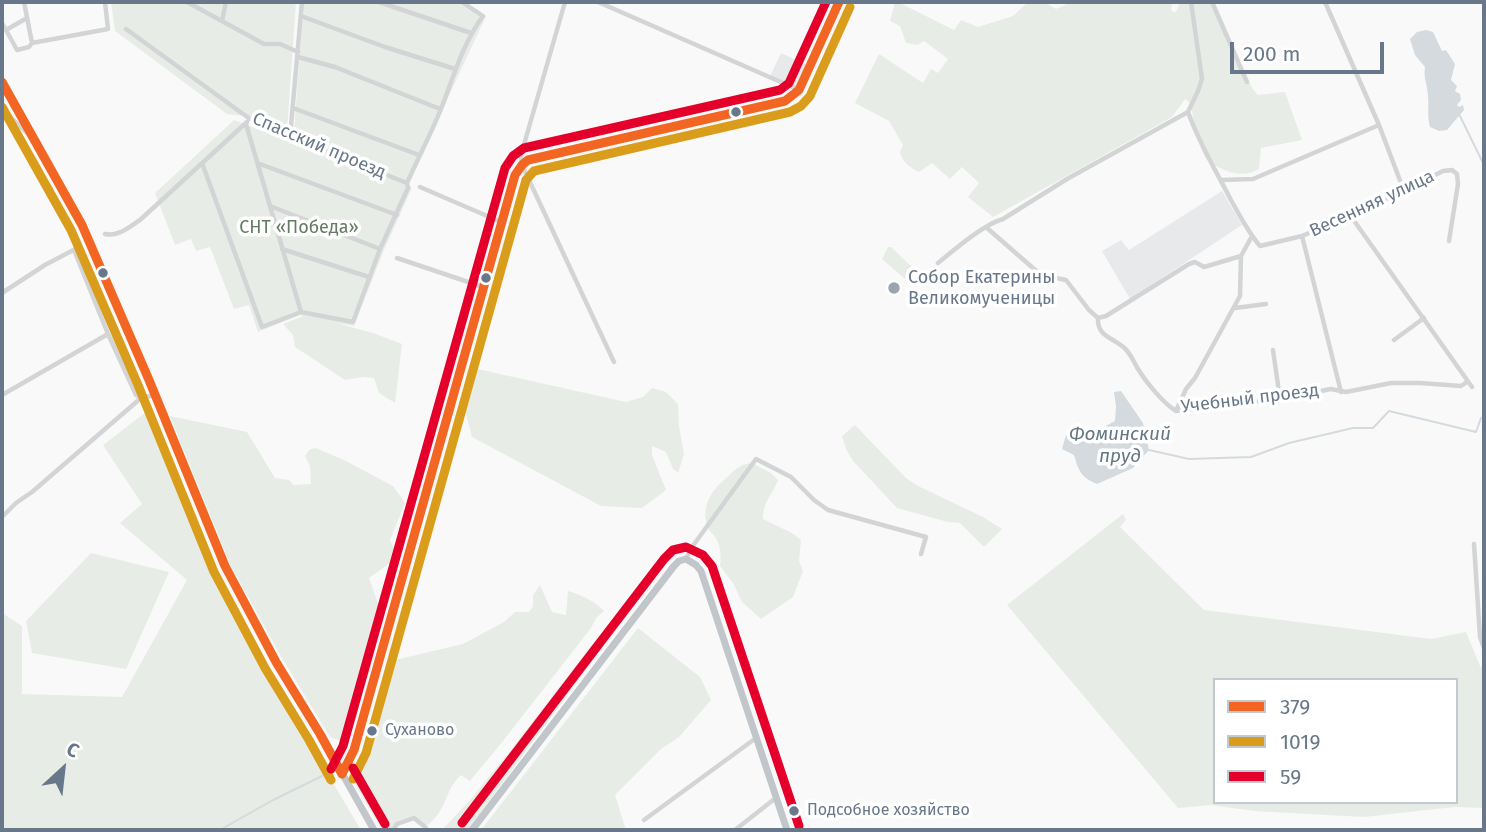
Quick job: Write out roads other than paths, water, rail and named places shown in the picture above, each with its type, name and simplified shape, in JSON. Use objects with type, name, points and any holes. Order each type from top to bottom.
[{"type":"main road","points":[[2,82],[82,225],[225,566],[276,662],[374,830]]},
{"type":"main road","points":[[472,830],[665,578],[679,561],[686,559],[701,571],[788,830]]},
{"type":"street","points":[[24,2],[32,43]]},
{"type":"street","points":[[2,23],[17,50],[29,47],[32,43],[108,29],[105,2]]},
{"type":"street","points":[[187,2],[264,44],[280,44],[298,55],[440,109]]},
{"type":"street","points":[[222,21],[226,2]]},
{"type":"street","points":[[290,137],[302,2]]},
{"type":"street","points":[[379,2],[471,33]]},
{"type":"street","points":[[202,163],[262,327],[301,312],[352,322],[455,69],[471,33],[483,16],[462,2]]},
{"type":"street","points":[[565,2],[521,155],[522,165],[614,362]]},
{"type":"street","points":[[598,2],[799,90]]},
{"type":"street","points":[[342,774],[354,750],[515,175],[528,160],[785,101],[799,90],[839,2]]},
{"type":"street","points":[[937,263],[976,234],[1067,179],[1188,112],[1202,79],[1191,2]]},
{"type":"street","points":[[1212,2],[1247,82]]},
{"type":"street","points":[[1325,2],[1379,125],[1404,191]]},
{"type":"street","points":[[301,16],[455,69]]},
{"type":"street","points":[[6,30],[27,18]]},
{"type":"street","name":"Спасский проезд","points":[[126,29],[248,121],[408,185]]},
{"type":"street","points":[[293,108],[419,155]]},
{"type":"street","points":[[2,109],[37,143]]},
{"type":"street","points":[[1176,411],[1240,296],[1241,256],[1252,236],[1194,130],[1188,112]]},
{"type":"street","points":[[105,234],[121,232],[140,220],[248,121],[281,249],[301,312]]},
{"type":"street","points":[[1220,180],[1252,179],[1379,125]]},
{"type":"street","points":[[259,164],[397,215]]},
{"type":"street","name":"Весенняя улица","points":[[1252,236],[1260,246],[1302,236],[1404,191],[1443,170],[1451,170],[1457,174],[1458,184],[1449,241]]},
{"type":"street","points":[[420,187],[500,222]]},
{"type":"street","points":[[270,206],[380,249]]},
{"type":"street","points":[[1350,215],[1424,318],[1394,340]]},
{"type":"street","name":"Учебный проезд","points":[[987,228],[1041,275],[1066,280],[1088,310],[1098,318],[1101,333],[1125,347],[1138,370],[1168,406],[1176,411],[1280,399],[1331,389],[1341,392],[1391,383],[1461,386],[1469,384],[1424,318]]},
{"type":"street","points":[[1302,236],[1341,392]]},
{"type":"street","points":[[2,293],[76,248],[108,334],[136,395],[141,398]]},
{"type":"street","points":[[281,249],[369,277]]},
{"type":"street","points":[[1098,318],[1106,316],[1189,264],[1195,262],[1204,267],[1241,256]]},
{"type":"street","points":[[397,258],[483,287]]},
{"type":"street","points":[[1234,308],[1266,304]]},
{"type":"street","points":[[2,395],[108,334]]},
{"type":"street","points":[[1273,350],[1280,399]]},
{"type":"street","points":[[2,517],[141,398],[155,395]]},
{"type":"street","points":[[686,559],[698,538],[756,459],[792,477],[828,510],[926,537],[921,554]]},
{"type":"street","points":[[1474,544],[1480,637],[1484,648]]},
{"type":"street","points":[[645,820],[756,738]]},
{"type":"street","points":[[735,830],[777,797]]},
{"type":"street","points":[[393,830],[397,824],[414,818],[427,830]]},
{"type":"water","points":[[1417,32],[1433,32],[1442,51],[1446,50],[1455,64],[1451,80],[1457,86],[1455,91],[1460,94],[1461,100],[1457,105],[1463,105],[1464,110],[1447,130],[1439,131],[1430,127],[1425,67],[1415,55],[1410,39]]},
{"type":"water","name":"Фоминский пруд","points":[[1121,391],[1143,423],[1149,450],[1133,468],[1097,484],[1081,473],[1074,455],[1062,449],[1066,435],[1091,434],[1115,421],[1114,392]]},
{"type":"waterway","points":[[1459,114],[1484,165]]},
{"type":"waterway","points":[[1149,450],[1189,459],[1251,457],[1289,443],[1353,428],[1373,428],[1389,411],[1476,432],[1481,418],[1484,417]]},
{"type":"waterway","points":[[220,830],[322,776]]},
{"type":"place","name":"Собор Екатерины Великомученицы","points":[[894,288]]},
{"type":"place","name":"Суханово","points":[[372,731]]},
{"type":"place","name":"Подсобное хозяйство","points":[[794,811]]},
{"type":"park label","name":"СНТ «Победа»","points":[[299,228]]}]
